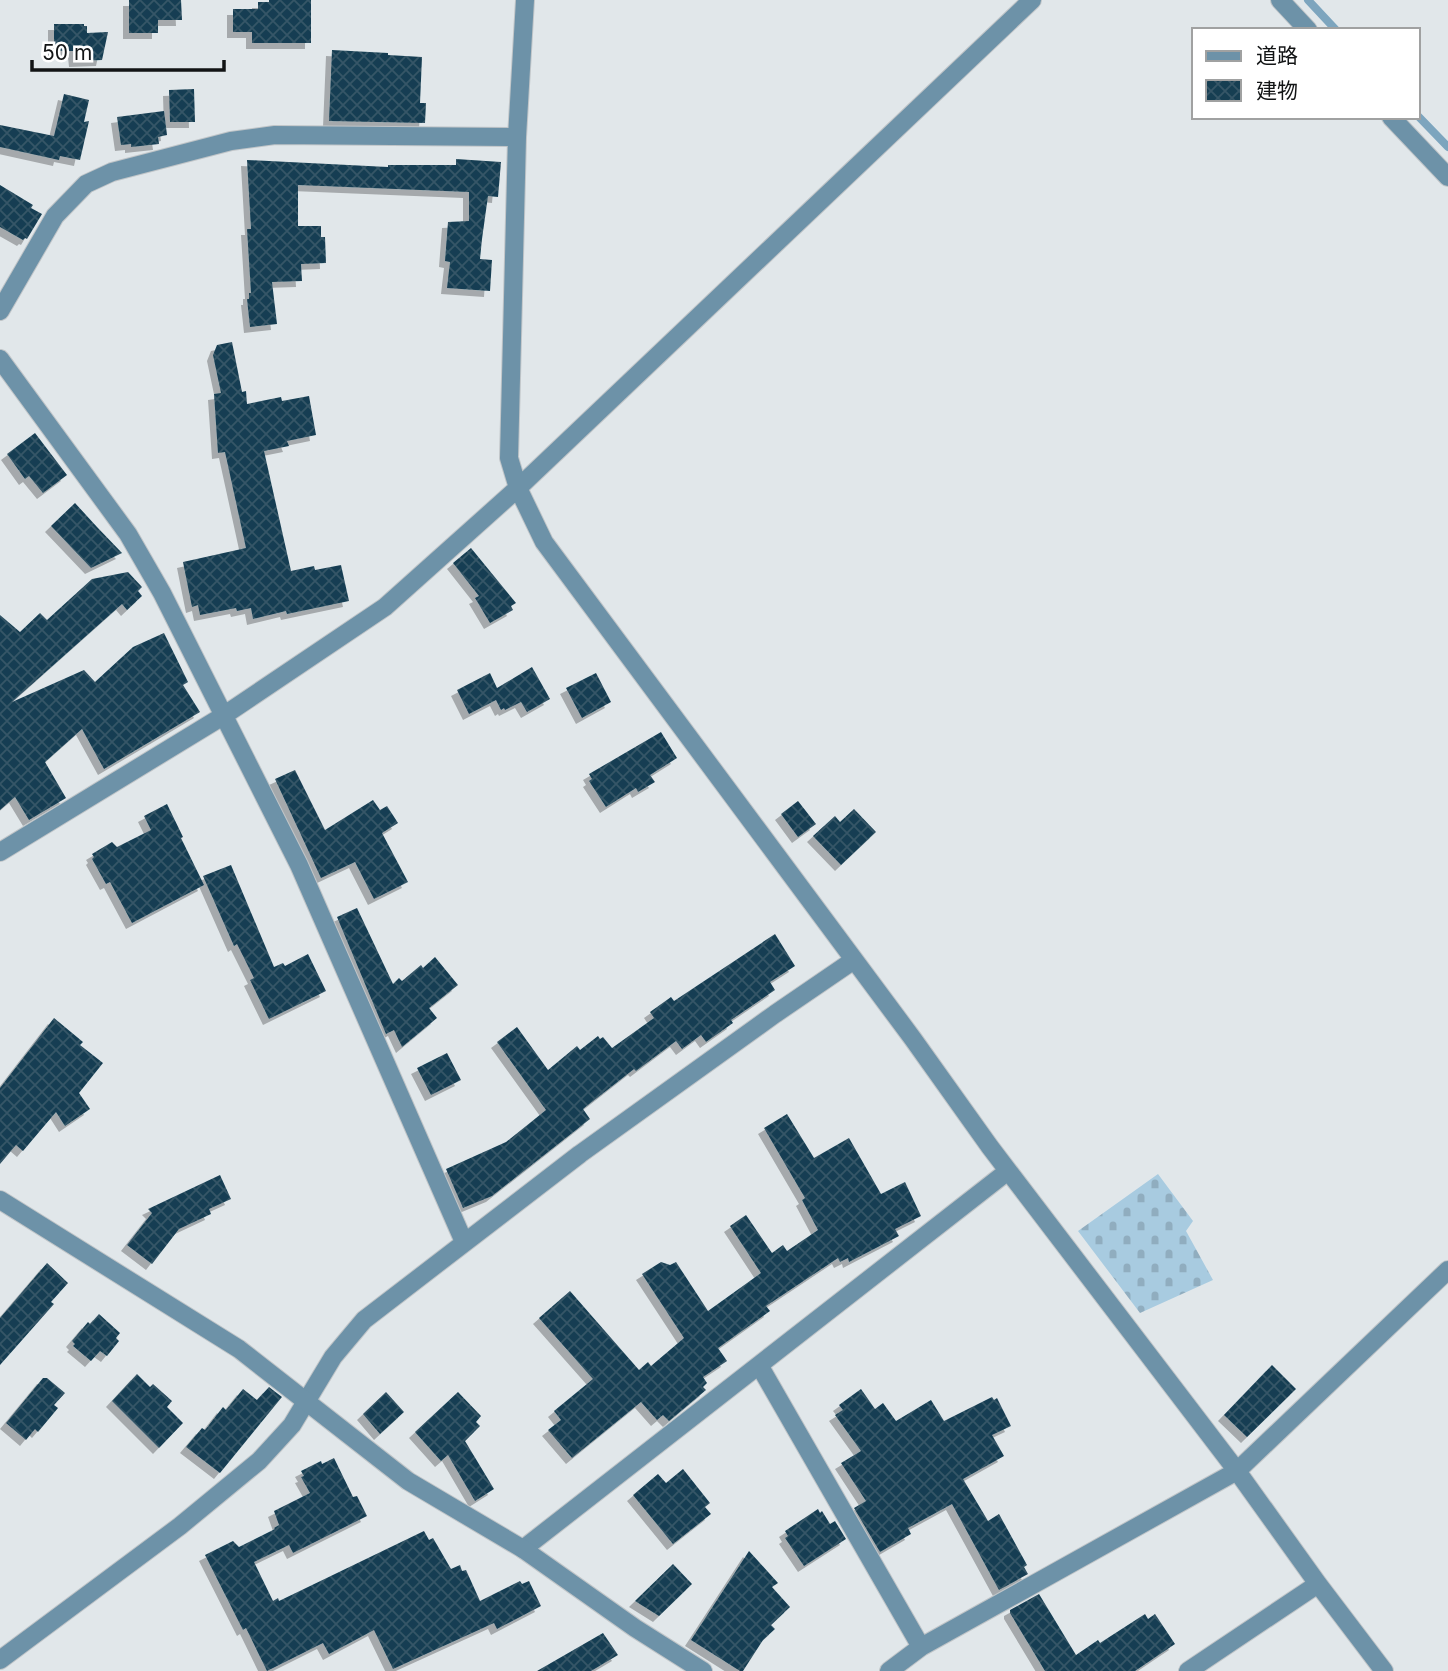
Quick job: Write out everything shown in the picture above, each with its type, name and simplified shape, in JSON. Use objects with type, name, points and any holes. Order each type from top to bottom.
[{"type":"street","points":[[525,0],[517,137],[509,458],[518,488],[544,542],[1008,1171],[1237,1471],[1384,1671]]},
{"type":"street","points":[[0,852],[223,716],[385,607],[518,488],[1032,0]]},
{"type":"street","points":[[1280,0],[1306,28]]},
{"type":"street","points":[[1393,119],[1448,177]]},
{"type":"street","points":[[0,311],[55,216],[86,184],[112,172],[231,141],[275,135],[517,137]]},
{"type":"street","points":[[0,359],[128,534],[162,593],[299,865],[464,1242]]},
{"type":"street","points":[[0,1660],[180,1526],[260,1461],[292,1424],[333,1357],[364,1320],[591,1146],[854,960]]},
{"type":"street","points":[[523,1549],[1008,1171]]},
{"type":"street","points":[[0,1200],[239,1349],[408,1481],[523,1549],[635,1628],[703,1671]]},
{"type":"street","points":[[889,1671],[921,1647],[1237,1471],[1448,1270]]},
{"type":"street","points":[[759,1365],[921,1647]]},
{"type":"street","points":[[1188,1671],[1318,1584]]},
{"type":"green space","points":[[1158,1174],[1193,1221],[1186,1231],[1213,1280],[1140,1313],[1078,1231]]},
{"type":"building","points":[[129,0],[181,0],[182,20],[158,20],[158,33],[129,33]]},
{"type":"building","points":[[311,0],[311,43],[252,43],[252,32],[233,32],[233,9],[258,9],[258,2]]},
{"type":"building","points":[[54,24],[84,24],[87,26],[87,33],[108,32],[102,60],[75,61],[74,51],[54,51]]},
{"type":"building","points":[[332,50],[422,57],[420,103],[426,103],[425,123],[329,121]]},
{"type":"building","points":[[194,89],[195,122],[170,122],[169,90]]},
{"type":"building","points":[[64,94],[89,100],[84,122],[89,121],[80,160],[60,156],[59,160],[0,147],[0,125],[54,136]]},
{"type":"building","points":[[164,111],[167,135],[158,137],[159,144],[131,147],[131,144],[121,145],[117,117]]},
{"type":"building","points":[[456,159],[501,162],[498,197],[488,196],[480,259],[492,260],[490,291],[447,288],[450,262],[445,261],[448,222],[469,221],[469,192],[298,185],[298,226],[321,226],[321,237],[325,237],[326,263],[301,264],[302,281],[272,282],[277,324],[250,327],[247,299],[251,293],[247,229],[251,229],[247,160],[388,167],[456,165]]},
{"type":"building","points":[[0,185],[33,205],[31,208],[42,214],[27,239],[23,240],[0,227]]},
{"type":"building","points":[[232,342],[247,404],[281,397],[282,401],[309,396],[316,435],[287,441],[289,446],[264,451],[291,571],[314,566],[315,570],[341,565],[349,601],[253,619],[251,608],[200,615],[198,605],[192,607],[183,562],[246,548],[225,452],[218,453],[214,394],[221,393],[213,355],[217,345]]},
{"type":"building","points":[[35,433],[67,475],[43,493],[29,476],[25,479],[7,454]]},
{"type":"building","points":[[75,503],[122,553],[91,568],[51,526]]},
{"type":"building","points":[[471,548],[516,603],[511,606],[513,610],[490,623],[475,598],[479,596],[453,563]]},
{"type":"building","points":[[128,572],[142,587],[138,591],[142,596],[127,610],[122,604],[12,702],[84,670],[95,682],[133,647],[164,633],[188,682],[183,685],[200,712],[104,769],[82,729],[45,762],[66,798],[29,820],[15,797],[0,810],[0,615],[20,632],[40,613],[47,620],[92,579]]},
{"type":"building","points":[[532,667],[550,699],[527,712],[521,702],[501,710],[496,700],[469,714],[457,690],[490,673],[497,688]]},
{"type":"building","points":[[596,673],[611,702],[582,718],[566,688]]},
{"type":"building","points":[[661,732],[677,758],[650,775],[655,782],[638,792],[636,788],[606,807],[589,781],[592,779],[589,774]]},
{"type":"building","points":[[295,770],[325,830],[373,800],[380,810],[387,806],[398,823],[382,833],[408,882],[374,899],[355,862],[321,878],[275,779]]},
{"type":"building","points":[[798,801],[816,824],[798,837],[781,814]]},
{"type":"building","points":[[167,804],[204,885],[132,923],[110,882],[106,884],[92,859],[92,854],[112,842],[117,847],[151,830],[144,816]]},
{"type":"building","points":[[854,809],[876,832],[841,865],[813,836],[835,816],[840,822]]},
{"type":"building","points":[[231,865],[274,967],[283,963],[285,966],[308,954],[326,991],[269,1019],[250,980],[254,978],[237,944],[234,946],[203,876]]},
{"type":"building","points":[[357,908],[393,984],[399,978],[402,981],[421,965],[423,968],[435,957],[458,985],[429,1008],[437,1018],[402,1047],[394,1030],[386,1034],[337,917]]},
{"type":"building","points":[[775,934],[795,966],[770,982],[775,990],[731,1020],[733,1023],[706,1042],[701,1035],[682,1049],[676,1041],[636,1071],[634,1069],[583,1109],[590,1119],[492,1196],[463,1208],[446,1169],[506,1142],[546,1110],[497,1042],[517,1027],[548,1070],[577,1046],[580,1050],[598,1036],[600,1039],[603,1037],[612,1048],[654,1018],[650,1012],[671,997],[674,1001]]},
{"type":"building","points":[[54,1018],[83,1042],[80,1045],[103,1063],[79,1093],[90,1109],[65,1126],[56,1112],[23,1151],[16,1145],[0,1164],[0,1088]]},
{"type":"building","points":[[447,1053],[461,1080],[431,1095],[417,1068]]},
{"type":"building","points":[[787,1114],[814,1158],[849,1138],[881,1194],[905,1182],[921,1216],[895,1229],[899,1236],[849,1262],[848,1258],[840,1262],[838,1258],[766,1306],[770,1311],[718,1348],[727,1361],[703,1377],[707,1383],[703,1387],[706,1390],[669,1421],[663,1415],[657,1420],[641,1402],[572,1458],[548,1430],[561,1420],[554,1411],[593,1379],[539,1318],[570,1291],[639,1370],[648,1362],[651,1366],[684,1338],[642,1274],[661,1262],[670,1265],[676,1262],[708,1311],[761,1273],[730,1226],[746,1215],[772,1253],[783,1245],[787,1251],[818,1230],[802,1200],[805,1198],[764,1128]]},
{"type":"building","points":[[220,1175],[231,1199],[209,1209],[211,1214],[179,1229],[152,1264],[127,1245],[152,1213],[148,1209]]},
{"type":"building","points":[[47,1263],[68,1283],[51,1302],[54,1304],[0,1365],[0,1318]]},
{"type":"building","points":[[99,1314],[120,1333],[116,1338],[119,1341],[107,1356],[100,1351],[91,1361],[73,1346],[75,1344],[72,1341],[88,1322],[90,1324]]},
{"type":"building","points":[[1272,1365],[1296,1389],[1247,1437],[1224,1415]]},
{"type":"building","points":[[137,1374],[150,1387],[153,1384],[172,1401],[167,1407],[183,1423],[159,1448],[112,1401]]},
{"type":"building","points":[[43,1378],[47,1378],[65,1393],[54,1405],[58,1408],[38,1432],[35,1429],[26,1440],[6,1423]]},
{"type":"building","points":[[269,1387],[282,1397],[220,1473],[186,1447],[202,1428],[205,1430],[223,1407],[226,1410],[243,1389],[257,1400]]},
{"type":"building","points":[[861,1389],[875,1409],[883,1403],[896,1421],[931,1400],[944,1421],[992,1397],[994,1400],[997,1398],[1011,1426],[992,1435],[1004,1456],[963,1479],[988,1521],[999,1514],[1027,1565],[1024,1567],[1028,1574],[999,1590],[952,1504],[908,1528],[911,1534],[880,1552],[854,1508],[866,1501],[841,1463],[861,1451],[835,1415],[843,1410],[839,1405]]},
{"type":"building","points":[[386,1392],[404,1412],[380,1434],[363,1414]]},
{"type":"building","points":[[458,1392],[481,1416],[476,1422],[480,1426],[465,1441],[494,1489],[475,1501],[448,1455],[441,1461],[415,1432]]},
{"type":"building","points":[[334,1458],[353,1497],[357,1496],[367,1516],[293,1553],[289,1545],[254,1562],[273,1601],[278,1598],[279,1601],[424,1531],[429,1540],[433,1538],[451,1569],[460,1565],[462,1571],[466,1570],[480,1601],[520,1581],[522,1584],[529,1581],[541,1606],[497,1629],[494,1623],[393,1669],[374,1630],[329,1654],[323,1643],[267,1671],[205,1555],[233,1541],[239,1547],[275,1529],[279,1525],[274,1511],[310,1493],[301,1477],[304,1476],[301,1471]]},
{"type":"building","points":[[683,1469],[710,1503],[705,1507],[711,1514],[673,1544],[633,1495],[658,1474],[666,1483]]},
{"type":"building","points":[[818,1509],[830,1524],[835,1521],[846,1539],[804,1566],[785,1538],[788,1536],[785,1531]]},
{"type":"building","points":[[749,1551],[778,1583],[772,1587],[790,1607],[771,1625],[775,1629],[763,1640],[743,1671],[740,1671],[691,1640]]},
{"type":"building","points":[[673,1564],[692,1584],[659,1616],[635,1601]]},
{"type":"building","points":[[1039,1594],[1076,1655],[1145,1614],[1148,1619],[1155,1614],[1175,1644],[1135,1671],[1045,1671],[1010,1613],[1010,1610]]},
{"type":"building","points":[[603,1633],[618,1655],[591,1671],[537,1671]]},
{"type":"waterway","points":[[1308,0],[1334,28]]},
{"type":"waterway","points":[[1420,118],[1448,147]]}]
